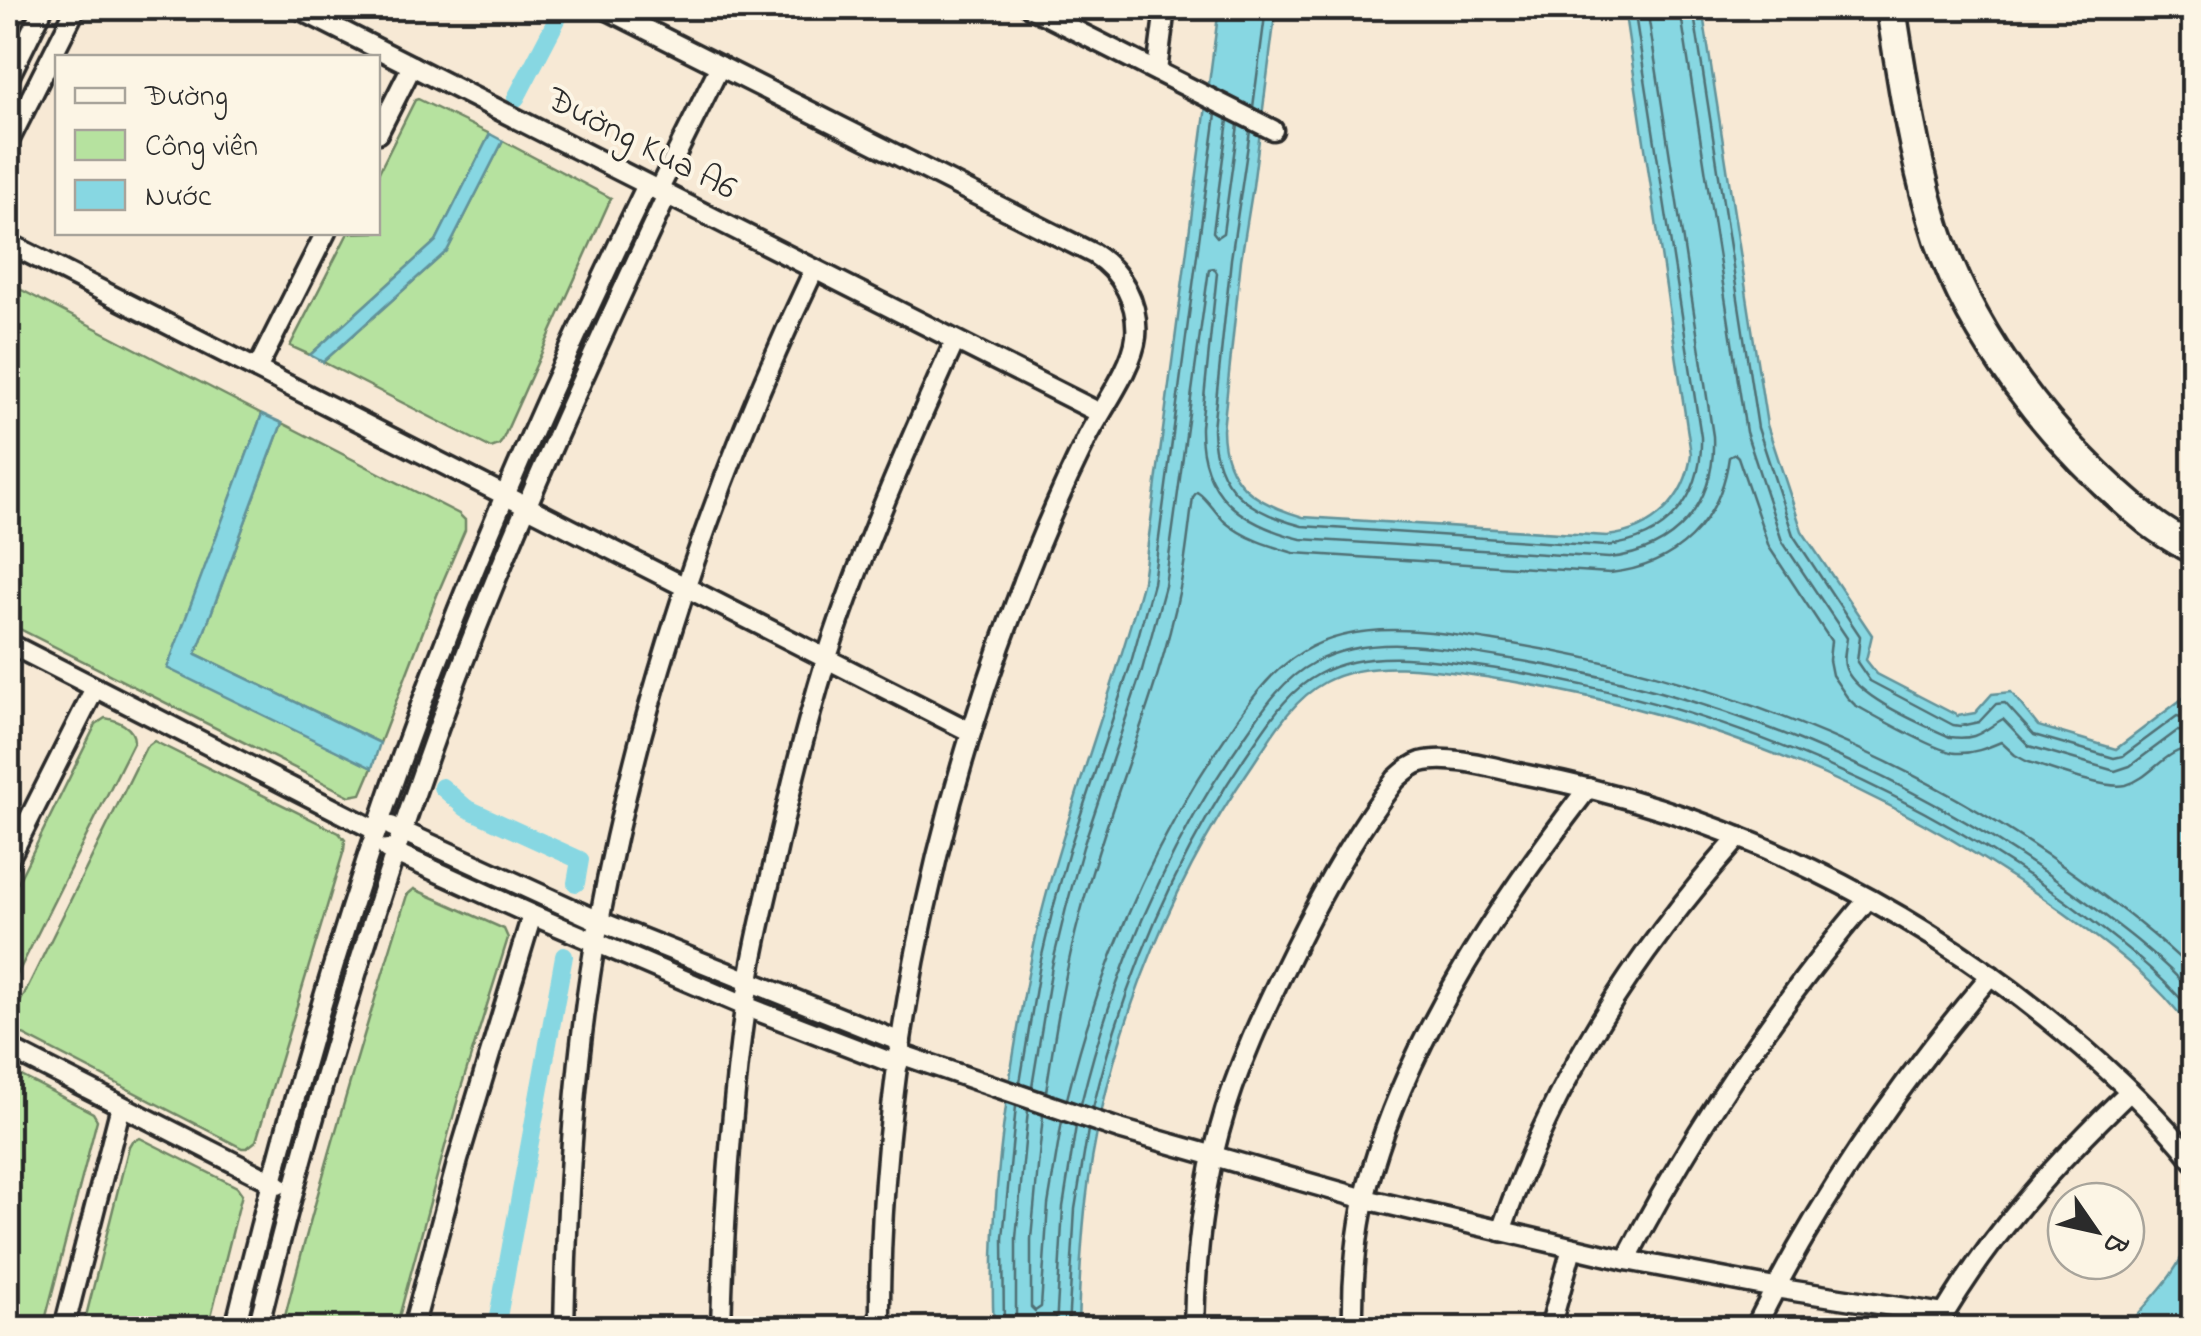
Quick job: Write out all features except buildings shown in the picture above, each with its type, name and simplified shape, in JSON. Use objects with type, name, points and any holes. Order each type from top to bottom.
[{"type":"highway","points":[[1891,8],[1912,136],[1932,219],[1959,290],[1998,356],[2046,420],[2100,478],[2151,523],[2194,550]]},
{"type":"street","points":[[8,79],[43,8]]},
{"type":"street","points":[[8,143],[76,8]]},
{"type":"street","name":"Đường Kua A6","points":[[296,8],[1100,413]]},
{"type":"street","points":[[604,8],[1083,249],[1108,264],[1121,280],[1135,314],[1136,337],[1128,362],[1065,486],[1025,578],[971,732],[934,874],[900,1054],[884,1210],[880,1328]]},
{"type":"street","points":[[1030,8],[1273,130]]},
{"type":"street","points":[[1156,71],[1165,8]]},
{"type":"street","points":[[380,129],[412,66]]},
{"type":"street","points":[[235,1328],[303,1068],[377,832],[440,656],[574,339],[720,66]]},
{"type":"street","points":[[258,1328],[335,1040],[394,852],[463,663],[527,505],[620,296],[657,190]]},
{"type":"street","points":[[257,369],[324,235]]},
{"type":"street","points":[[8,243],[971,732]]},
{"type":"street","points":[[564,1328],[578,1071],[599,921],[634,763],[685,585],[746,420],[814,270]]},
{"type":"street","points":[[721,1328],[727,1186],[745,1006],[786,805],[827,659],[902,460],[955,341]]},
{"type":"street","points":[[8,643],[377,832],[394,852],[745,1006],[1119,1129],[1365,1199],[1626,1260],[1940,1321],[2022,1202],[2130,1091]]},
{"type":"street","points":[[8,861],[94,688]]},
{"type":"street","points":[[1194,1328],[1201,1228],[1213,1156],[1244,1058],[1325,888],[1396,779],[1422,762],[1443,761],[1525,774],[1643,803],[1739,837],[1868,899],[1991,975],[2076,1042],[2130,1091],[2190,1157]]},
{"type":"street","points":[[1353,1328],[1365,1199],[1397,1103],[1455,982],[1527,868],[1588,788]]},
{"type":"street","points":[[377,832],[402,831],[599,921],[749,983],[900,1054]]},
{"type":"street","points":[[1500,1231],[1543,1126],[1594,1029],[1658,933],[1739,837]]},
{"type":"street","points":[[1626,1260],[1677,1167],[1746,1058],[1812,967],[1868,899]]},
{"type":"street","points":[[413,1328],[532,914]]},
{"type":"street","points":[[1755,1328],[1819,1211],[1891,1102],[1991,975]]},
{"type":"street","points":[[8,1048],[292,1192]]},
{"type":"street","points":[[64,1328],[121,1106]]},
{"type":"street","points":[[1550,1328],[1572,1248]]},
{"type":"green space","points":[[415,100],[490,134],[436,241],[310,355],[290,346],[347,235],[380,235],[380,170]]},
{"type":"green space","points":[[503,141],[611,198],[502,441],[491,448],[323,362],[447,251]]},
{"type":"green space","points":[[8,283],[262,414],[168,667],[372,768],[361,794],[350,796],[8,623]]},
{"type":"green space","points":[[282,423],[465,520],[465,530],[380,743],[196,654]]},
{"type":"green space","points":[[105,718],[128,728],[134,741],[8,993],[8,902],[96,724]]},
{"type":"green space","points":[[154,741],[339,833],[345,840],[256,1141],[247,1148],[9,1025],[146,747]]},
{"type":"green space","points":[[414,889],[504,929],[508,938],[460,1091],[396,1328],[282,1328],[357,1057],[407,895]]},
{"type":"green space","points":[[8,1069],[93,1113],[97,1120],[43,1328],[8,1324]]},
{"type":"green space","points":[[140,1138],[237,1187],[242,1194],[208,1328],[83,1328],[129,1146]]},
{"type":"water","points":[[1219,8],[1276,8],[1241,260],[1223,430],[1229,464],[1236,478],[1257,498],[1303,517],[1607,536],[1638,528],[1664,510],[1682,486],[1691,454],[1624,8],[1702,8],[1767,425],[1802,531],[1872,635],[1866,660],[1877,674],[1958,716],[1975,713],[1992,694],[2011,692],[2038,726],[2116,749],[2186,696],[2194,736],[2193,1032],[2134,967],[1998,868],[1862,792],[1791,761],[1645,711],[1569,692],[1428,669],[1384,668],[1343,674],[1313,689],[1284,718],[1221,814],[1165,920],[1122,1035],[1093,1152],[1080,1269],[1078,1328],[994,1328],[996,1200],[1018,1028],[1045,900],[1143,581]]},
{"type":"water","points":[[490,134],[503,141],[447,251],[323,362],[310,355],[436,241]]},
{"type":"water","points":[[262,414],[282,423],[196,654],[380,743],[372,768],[167,668]]},
{"type":"water","points":[[2193,1181],[2193,1328],[2126,1328],[2163,1285],[2185,1250]]},
{"type":"waterway","points":[[516,98],[563,8]]},
{"type":"waterway","points":[[442,787],[466,808],[580,860],[576,883]]},
{"type":"waterway","points":[[496,1328],[564,956]]}]
